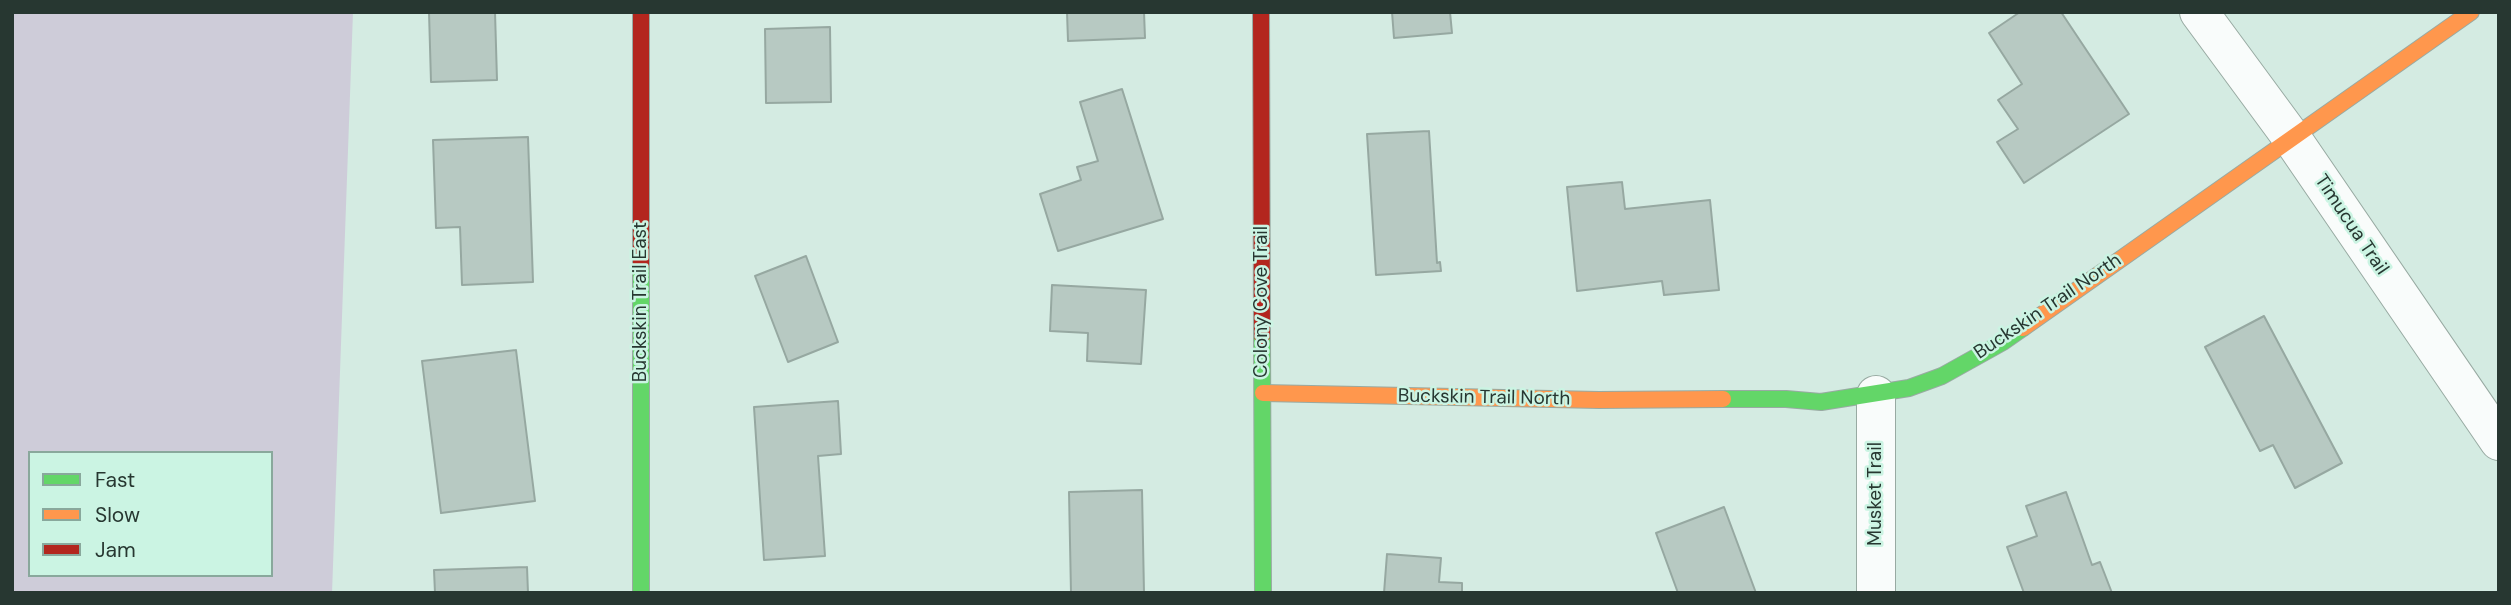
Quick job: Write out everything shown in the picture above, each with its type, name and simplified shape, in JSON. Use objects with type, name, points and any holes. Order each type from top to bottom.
[{"type":"street","name":"Buckskin Trail East","points":[[641,12],[641,593]]},
{"type":"street","name":"Colony Cove Trail","points":[[1261,12],[1263,593]]},
{"type":"street","name":"Timucua Trail","points":[[2199,12],[2291,137],[2499,441]]},
{"type":"street","name":"Buckskin Trail North","points":[[1263,393],[1600,400],[1786,399],[1821,402],[1909,388],[1942,376],[2003,342],[2471,12]]},
{"type":"street","name":"Musket Trail","points":[[1876,395],[1876,593]]},
{"type":"shaded area","points":[[12,12],[353,12],[332,593],[12,593]]},
{"type":"building","points":[[429,12],[495,12],[497,80],[431,82]]},
{"type":"building","points":[[1067,12],[1144,12],[1145,38],[1068,41]]},
{"type":"building","points":[[1392,12],[1450,12],[1452,33],[1394,38]]},
{"type":"building","points":[[2020,12],[2061,12],[2129,114],[2024,183],[1997,142],[2018,129],[1998,100],[2022,84],[1989,33]]},
{"type":"building","points":[[830,27],[831,102],[766,103],[765,29]]},
{"type":"building","points":[[1122,89],[1163,219],[1058,251],[1040,194],[1081,180],[1077,167],[1098,161],[1080,102]]},
{"type":"building","points":[[1429,131],[1437,263],[1440,262],[1441,271],[1376,275],[1367,134]]},
{"type":"building","points":[[528,137],[533,282],[462,285],[460,227],[436,228],[433,140]]},
{"type":"building","points":[[1622,182],[1625,209],[1710,200],[1719,290],[1664,295],[1662,281],[1577,291],[1567,187]]},
{"type":"building","points":[[806,256],[838,342],[788,362],[755,276]]},
{"type":"building","points":[[1052,285],[1146,290],[1141,364],[1087,361],[1088,333],[1050,331]]},
{"type":"building","points":[[2264,316],[2342,463],[2295,488],[2273,445],[2260,451],[2205,347]]},
{"type":"building","points":[[516,350],[535,501],[441,513],[422,361]]},
{"type":"building","points":[[838,401],[841,454],[818,456],[825,556],[764,560],[754,407]]},
{"type":"building","points":[[1142,490],[1144,593],[1071,593],[1069,492]]},
{"type":"building","points":[[2066,492],[2092,565],[2100,562],[2112,593],[2024,593],[2007,547],[2037,536],[2026,506]]},
{"type":"building","points":[[1724,507],[1756,593],[1678,593],[1656,533]]},
{"type":"building","points":[[1387,554],[1441,558],[1439,582],[1462,583],[1462,593],[1384,593]]},
{"type":"building","points":[[527,567],[528,593],[435,593],[434,570]]},
{"type":"traffic: fast","points":[[641,265],[641,593]]},
{"type":"traffic: fast","points":[[1723,399],[1821,402],[1909,388],[1942,376],[2023,328]]},
{"type":"traffic: fast","points":[[1262,336],[1263,593]]},
{"type":"traffic: slow","points":[[2023,328],[2471,12]]},
{"type":"traffic: slow","points":[[1263,393],[1599,400],[1723,399]]},
{"type":"traffic: jam","points":[[641,12],[641,265]]},
{"type":"traffic: jam","points":[[1261,12],[1262,336]]}]
